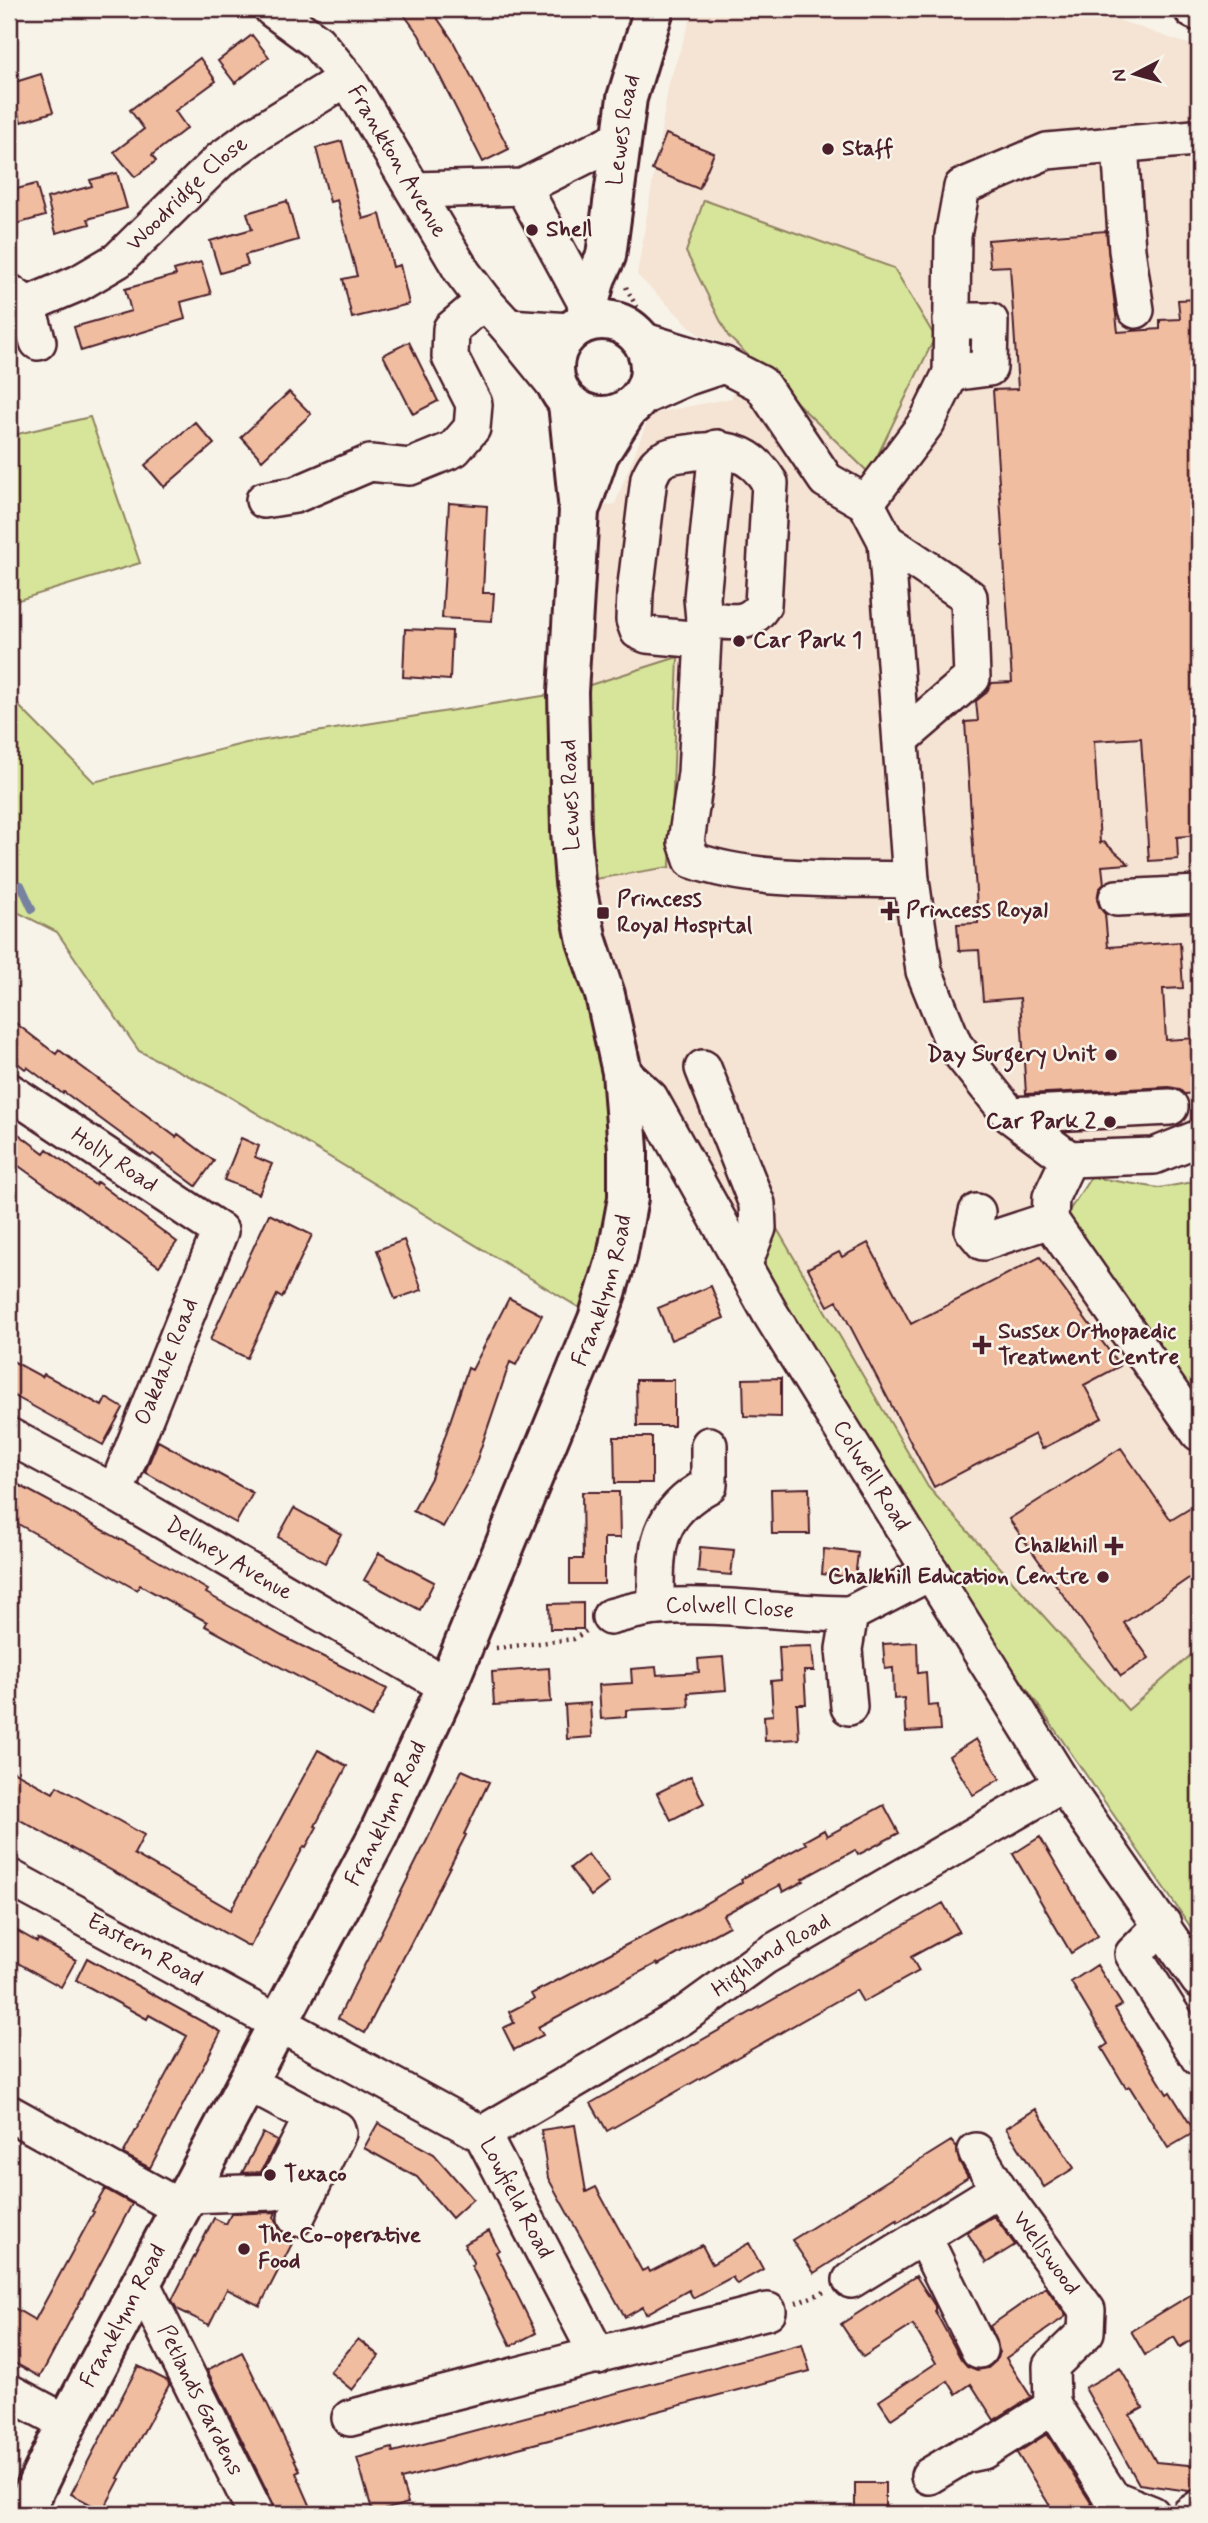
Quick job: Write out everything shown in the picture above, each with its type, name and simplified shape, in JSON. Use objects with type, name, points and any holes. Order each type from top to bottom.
[{"type":"main road","name":"Lewes Road","points":[[606,256],[626,98],[654,9]]},
{"type":"main road","points":[[1194,9],[1199,11]]},
{"type":"main road","points":[[606,256],[620,306],[648,355],[650,370],[647,386],[633,405],[612,416],[596,416],[581,412],[563,396],[554,374],[554,359],[560,344],[581,321],[606,256]]},
{"type":"main road","points":[[581,321],[607,321],[636,335]]},
{"type":"main road","name":"Lewes Road","points":[[563,396],[579,511],[568,692],[570,831],[575,882],[587,941],[605,995],[622,1072]]},
{"type":"main road","name":"Lewes Road","points":[[579,511],[599,454],[633,405]]},
{"type":"main road","name":"Franklynn Road","points":[[23,2514],[67,2423],[378,1835],[454,1669],[598,1319],[617,1256],[628,1198],[628,1149],[622,1072]]},
{"type":"street","name":"Frankton Avenue","points":[[272,9],[317,42],[347,78],[463,272],[484,302],[508,327],[563,396]]},
{"type":"street","name":"Woodridge Close","points":[[38,342],[18,298],[79,283],[118,260],[220,160],[253,136],[347,78]]},
{"type":"street","points":[[414,190],[523,187],[621,138]]},
{"type":"street","points":[[866,503],[927,422],[951,373],[953,236],[962,187],[1046,151],[1194,138]]},
{"type":"street","points":[[1120,145],[1127,250],[1136,310]]},
{"type":"street","points":[[508,327],[581,321],[523,187]]},
{"type":"street","points":[[264,500],[295,495],[370,463],[410,467],[454,449],[472,428],[474,404],[450,357],[451,329],[484,302]]},
{"type":"street","points":[[636,335],[724,365],[761,384],[826,480],[866,503],[886,541],[911,880],[924,971],[954,1045],[1010,1115],[1069,1159],[1154,1156],[1199,1138]]},
{"type":"street","points":[[633,405],[685,378],[724,365]]},
{"type":"street","points":[[717,448],[702,598],[696,773],[686,842],[692,860],[709,866],[780,877],[911,880]]},
{"type":"street","points":[[717,448],[738,453],[758,467],[769,483],[763,606],[757,616],[749,620],[703,630],[647,635],[638,631],[634,620],[635,593],[649,478],[658,463],[667,457],[717,448]]},
{"type":"street","points":[[886,541],[970,597],[972,678],[901,738]]},
{"type":"street","points":[[1117,898],[1199,894]]},
{"type":"street","points":[[703,1068],[757,1204],[758,1228],[743,1266]]},
{"type":"street","name":"Colwell Road","points":[[622,1072],[650,1098],[770,1313],[931,1572],[1063,1784],[1163,1924],[1199,1980]]},
{"type":"street","name":"Holly Road","points":[[9,1091],[220,1231]]},
{"type":"street","points":[[1010,1115],[1170,1107]]},
{"type":"street","points":[[1069,1159],[1051,1197],[1050,1220],[1199,1433]]},
{"type":"street","points":[[977,1212],[973,1230],[983,1242],[1050,1220]]},
{"type":"street","name":"Oakdale Road","points":[[115,1493],[220,1231]]},
{"type":"street","name":"Dellney Avenue","points":[[9,1436],[454,1669]]},
{"type":"street","points":[[656,1606],[656,1549],[672,1512],[689,1495],[709,1485],[709,1445]]},
{"type":"street","name":"Colwell Close","points":[[610,1617],[656,1606],[731,1606],[810,1614],[850,1614],[931,1572]]},
{"type":"street","points":[[849,1707],[844,1648],[850,1614]]},
{"type":"street","name":"Highland Road","points":[[482,2134],[680,2018],[764,1956],[1063,1784]]},
{"type":"street","name":"Eastern Road","points":[[9,1877],[279,2024]]},
{"type":"street","points":[[1163,1924],[1133,1954],[1199,2058]]},
{"type":"street","name":"Lowfield Road","points":[[279,2024],[482,2134],[598,2356]]},
{"type":"street","points":[[248,2083],[337,2129],[338,2133],[296,2218]]},
{"type":"street","points":[[9,2113],[185,2202],[274,2192],[312,2117]]},
{"type":"street","name":"Wellswood","points":[[976,2151],[999,2189],[1087,2310],[1086,2332],[1051,2366],[1054,2406],[1112,2498],[1152,2514]]},
{"type":"street","name":"Wellswood","points":[[851,2280],[999,2189]]},
{"type":"street","points":[[923,2236],[979,2350]]},
{"type":"street","name":"Petlands Gardens","points":[[142,2284],[256,2514]]},
{"type":"street","points":[[350,2418],[768,2311]]},
{"type":"street","points":[[9,2392],[67,2423]]},
{"type":"street","points":[[929,2476],[964,2455],[983,2451],[1054,2406]]},
{"type":"street","points":[[1190,2514],[1199,2508]]},
{"type":"path","points":[[454,1669],[574,1639],[610,1617]]},
{"type":"path","points":[[768,2311],[808,2300],[851,2280]]},
{"type":"shaded area","name":"Princess Royal","points":[[694,9],[1086,9],[1199,48],[1199,1138],[1069,1159],[1051,1197],[1199,1433],[1199,1655],[1083,1770],[770,1313],[605,995],[587,941],[579,511],[615,504],[650,414],[732,398],[738,348],[698,334],[637,275],[669,83]]},
{"type":"green space","points":[[704,200],[894,268],[935,337],[869,473],[728,336],[686,252]]},
{"type":"green space","points":[[90,417],[140,563],[9,603],[9,436]]},
{"type":"green space","points":[[678,657],[670,867],[576,882],[622,1072],[598,1319],[225,1094],[139,1051],[57,932],[9,908],[9,696],[94,782],[246,743],[568,692]]},
{"type":"green space","points":[[1091,1177],[1159,1188],[1199,1181],[1199,1416],[1061,1223]]},
{"type":"green space","points":[[766,1210],[928,1487],[1128,1710],[1199,1648],[1199,1939],[899,1503],[760,1257]]},
{"type":"building","points":[[400,9],[431,9],[453,41],[509,149],[483,162],[419,35]]},
{"type":"building","points":[[252,35],[269,57],[235,83],[218,61]]},
{"type":"building","points":[[200,58],[216,81],[175,111],[187,128],[152,155],[156,161],[135,177],[114,152],[144,129],[130,110]]},
{"type":"building","points":[[41,74],[53,112],[21,122],[9,84]]},
{"type":"building","points":[[666,134],[714,153],[699,189],[652,170]]},
{"type":"building","points":[[342,141],[363,219],[380,214],[393,267],[400,265],[409,304],[352,318],[343,279],[357,276],[337,200],[330,202],[316,148]]},
{"type":"building","points":[[117,173],[127,208],[88,219],[90,224],[56,233],[47,198],[92,186],[90,180]]},
{"type":"building","points":[[36,184],[45,216],[16,224],[9,191]]},
{"type":"building","points":[[287,201],[298,240],[245,255],[248,265],[220,273],[210,241],[252,229],[247,213]]},
{"type":"building","name":"Princess Royal","points":[[1106,231],[1118,332],[1160,329],[1160,320],[1180,319],[1178,300],[1199,299],[1199,835],[1177,837],[1178,859],[1149,861],[1141,738],[1094,741],[1100,843],[1104,842],[1129,864],[1102,866],[1104,884],[1099,889],[1097,900],[1105,914],[1108,947],[1180,942],[1183,988],[1163,989],[1166,1040],[1197,1038],[1199,1093],[1184,1094],[1179,1089],[1169,1087],[1026,1094],[1020,998],[983,1001],[979,950],[959,951],[957,924],[978,923],[965,722],[978,721],[976,701],[986,693],[992,683],[1012,682],[993,390],[1018,389],[1010,266],[990,267],[988,240]]},
{"type":"building","points":[[201,262],[211,294],[181,302],[185,319],[81,351],[74,327],[131,311],[125,289],[176,275],[174,270]]},
{"type":"building","points":[[409,342],[438,401],[413,414],[383,355]]},
{"type":"building","points":[[289,392],[311,414],[262,460],[241,437]]},
{"type":"building","points":[[195,422],[214,444],[164,487],[145,465]]},
{"type":"building","points":[[449,503],[487,506],[483,593],[494,593],[492,621],[442,618]]},
{"type":"building","points":[[405,629],[452,631],[450,680],[403,677]]},
{"type":"building","points":[[9,1018],[56,1054],[59,1050],[176,1137],[178,1134],[214,1161],[196,1186],[9,1056]]},
{"type":"building","points":[[9,1127],[44,1153],[47,1149],[95,1185],[97,1182],[177,1242],[159,1266],[9,1159]]},
{"type":"building","points":[[241,1138],[259,1146],[255,1157],[272,1164],[259,1194],[224,1180]]},
{"type":"building","points":[[269,1214],[312,1235],[282,1298],[277,1295],[247,1358],[210,1340]]},
{"type":"building","points":[[404,1240],[422,1290],[395,1299],[377,1250]]},
{"type":"building","name":"Sussex Orthopaedic Treatment Centre","points":[[868,1243],[911,1324],[1040,1257],[1120,1366],[1084,1385],[1102,1418],[1042,1449],[1035,1434],[934,1487],[837,1301],[828,1306],[808,1268],[839,1252],[842,1257]]},
{"type":"building","points":[[711,1286],[724,1318],[671,1340],[658,1308]]},
{"type":"building","points":[[509,1298],[542,1315],[516,1365],[510,1362],[472,1474],[443,1527],[413,1511],[431,1478],[468,1368],[472,1370]]},
{"type":"building","points":[[9,1359],[42,1377],[44,1374],[102,1406],[106,1398],[123,1408],[103,1445],[9,1393]]},
{"type":"building","points":[[781,1378],[781,1417],[744,1416],[743,1379]]},
{"type":"building","points":[[636,1380],[674,1380],[674,1426],[637,1426]]},
{"type":"building","points":[[614,1437],[652,1437],[652,1483],[615,1483]]},
{"type":"building","points":[[158,1441],[253,1493],[236,1523],[145,1472]]},
{"type":"building","name":"Chalkhill","points":[[1121,1448],[1171,1520],[1199,1503],[1199,1571],[1124,1623],[1149,1658],[1121,1676],[1009,1519]]},
{"type":"building","points":[[17,1484],[136,1548],[208,1590],[206,1593],[282,1636],[387,1689],[372,1717],[205,1626],[207,1622],[140,1585],[137,1590],[9,1519],[9,1499]]},
{"type":"building","points":[[809,1488],[810,1534],[772,1534],[771,1489]]},
{"type":"building","points":[[582,1492],[619,1492],[620,1538],[604,1538],[604,1584],[570,1584],[570,1559],[583,1559]]},
{"type":"building","points":[[294,1508],[341,1534],[325,1563],[278,1537]]},
{"type":"building","points":[[700,1547],[734,1550],[731,1575],[698,1572]]},
{"type":"building","points":[[824,1549],[858,1553],[855,1578],[822,1574]]},
{"type":"building","points":[[379,1553],[434,1582],[420,1610],[364,1580]]},
{"type":"building","points":[[583,1603],[583,1629],[550,1629],[549,1604]]},
{"type":"building","points":[[917,1642],[918,1673],[926,1672],[928,1706],[938,1705],[940,1730],[906,1732],[904,1698],[894,1699],[893,1668],[885,1669],[883,1644]]},
{"type":"building","points":[[812,1646],[814,1671],[804,1671],[806,1704],[797,1704],[799,1739],[765,1741],[764,1716],[773,1715],[771,1681],[781,1680],[779,1647]]},
{"type":"building","points":[[723,1657],[726,1690],[688,1693],[689,1707],[626,1710],[626,1717],[601,1719],[599,1685],[632,1683],[631,1669],[656,1667],[657,1675],[699,1672],[698,1659]]},
{"type":"building","points":[[549,1668],[551,1702],[494,1705],[492,1672]]},
{"type":"building","points":[[590,1703],[592,1737],[567,1739],[565,1705]]},
{"type":"building","points":[[976,1739],[1000,1779],[973,1795],[949,1756]]},
{"type":"building","points":[[318,1750],[347,1766],[315,1826],[317,1827],[250,1947],[9,1814],[9,1769],[53,1793],[57,1786],[144,1835],[134,1854],[231,1910]]},
{"type":"building","points":[[462,1770],[489,1782],[464,1834],[466,1835],[365,2033],[338,2018]]},
{"type":"building","points":[[691,1776],[704,1803],[671,1820],[657,1793]]},
{"type":"building","points":[[884,1805],[899,1833],[858,1855],[855,1850],[783,1892],[780,1885],[723,1915],[729,1926],[538,2027],[543,2035],[514,2050],[503,2028],[514,2023],[509,2012],[534,1999],[531,1994],[694,1910],[742,1882],[741,1879],[806,1844],[804,1841],[824,1830],[827,1836]]},
{"type":"building","points":[[1040,1837],[1098,1936],[1071,1953],[1013,1854]]},
{"type":"building","points":[[588,1854],[609,1882],[591,1896],[570,1868]]},
{"type":"building","points":[[943,1903],[959,1931],[911,1957],[919,1971],[863,2002],[856,1990],[607,2131],[591,2103]]},
{"type":"building","points":[[9,1926],[76,1960],[61,1987],[9,1958]]},
{"type":"building","points":[[87,1958],[221,2032],[150,2168],[123,2154],[187,2036],[149,2015],[147,2019],[76,1980]]},
{"type":"building","points":[[1097,1965],[1122,2005],[1115,2009],[1167,2094],[1170,2092],[1195,2132],[1168,2148],[1102,2048],[1108,2044],[1071,1982]]},
{"type":"building","points":[[1036,2109],[1074,2168],[1044,2187],[1006,2128]]},
{"type":"building","points":[[378,2123],[434,2154],[473,2199],[452,2218],[417,2177],[364,2148]]},
{"type":"building","points":[[575,2125],[586,2192],[596,2187],[642,2271],[648,2268],[650,2272],[702,2245],[712,2264],[749,2243],[763,2269],[737,2284],[732,2277],[693,2298],[689,2290],[646,2314],[643,2307],[625,2317],[548,2178],[541,2130]]},
{"type":"building","points":[[263,2133],[277,2141],[261,2172],[242,2173]]},
{"type":"building","points":[[951,2141],[957,2148],[959,2161],[968,2177],[814,2273],[792,2240]]},
{"type":"building","points":[[105,2189],[132,2204],[40,2377],[9,2360],[9,2305],[35,2320]]},
{"type":"building","name":"The Co-operative Food","points":[[276,2212],[274,2217],[280,2230],[295,2238],[260,2306],[227,2289],[209,2325],[177,2309],[172,2300],[214,2218],[226,2224],[231,2214]]},
{"type":"building","points":[[994,2216],[1015,2245],[986,2263],[967,2232]]},
{"type":"building","points":[[489,2231],[499,2250],[496,2252],[536,2333],[511,2346],[471,2265],[474,2264],[464,2244]]},
{"type":"building","points":[[916,2276],[935,2306],[935,2311],[961,2359],[967,2366],[977,2370],[988,2368],[996,2361],[999,2352],[990,2326],[1046,2287],[1066,2316],[1006,2358],[1031,2397],[994,2420],[971,2384],[956,2394],[948,2381],[891,2419],[879,2401],[936,2363],[913,2325],[863,2357],[841,2324]]},
{"type":"building","points":[[1192,2294],[1199,2307],[1199,2335],[1180,2347],[1174,2337],[1145,2355],[1131,2331]]},
{"type":"building","points":[[358,2339],[379,2356],[352,2390],[330,2372]]},
{"type":"building","points":[[802,2344],[810,2371],[401,2479],[408,2503],[373,2513],[357,2458],[392,2448],[393,2452]]},
{"type":"building","points":[[242,2352],[300,2471],[296,2473],[314,2514],[276,2514],[207,2370]]},
{"type":"building","points":[[138,2366],[168,2381],[169,2385],[103,2511],[71,2494]]},
{"type":"building","points":[[1120,2368],[1143,2408],[1130,2415],[1156,2462],[1199,2466],[1199,2488],[1189,2491],[1139,2484],[1085,2388]]},
{"type":"building","points":[[1047,2434],[1095,2509],[1101,2514],[1055,2514],[1017,2453]]},
{"type":"building","points":[[855,2483],[885,2483],[885,2514],[855,2514]]},
{"type":"waterway","points":[[9,882],[21,885],[32,909]]},
{"type":"place","name":"Staff","points":[[828,149]]},
{"type":"place","name":"Shell","points":[[532,230]]},
{"type":"place","name":"Car Park 1","points":[[739,641]]},
{"type":"place","name":"Princess Royal","points":[[890,911]]},
{"type":"place","name":"Princess Royal Hospital","points":[[603,913]]},
{"type":"place","name":"Day Surgery Unit","points":[[1111,1055]]},
{"type":"place","name":"Car Park 2","points":[[1110,1122]]},
{"type":"place","name":"Sussex Orthopaedic Treatment Centre","points":[[982,1345]]},
{"type":"place","name":"Chalkhill","points":[[1114,1546]]},
{"type":"place","name":"Chalkhill Education Centre","points":[[1103,1577]]},
{"type":"place","name":"Texaco","points":[[270,2175]]},
{"type":"place","name":"The Co-operative Food","points":[[244,2249]]}]
